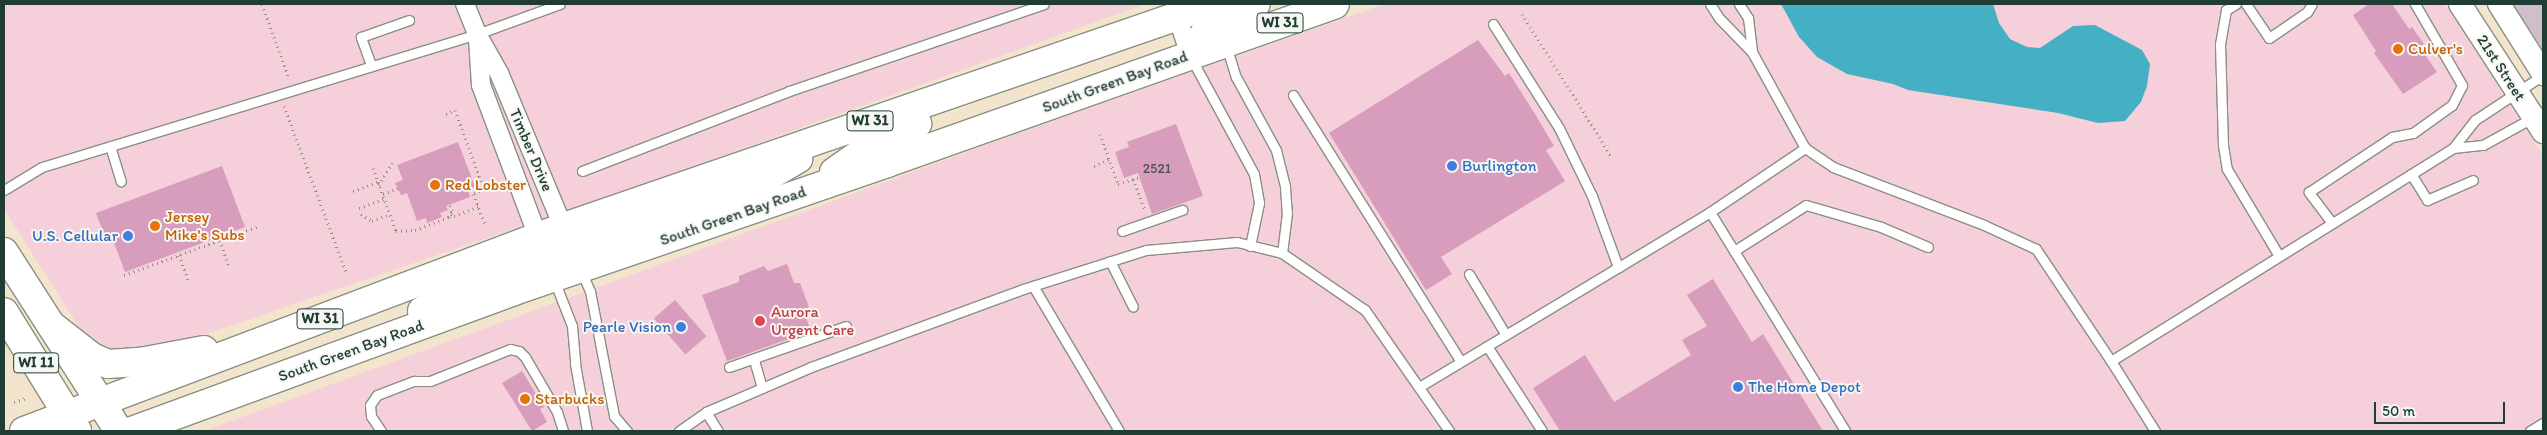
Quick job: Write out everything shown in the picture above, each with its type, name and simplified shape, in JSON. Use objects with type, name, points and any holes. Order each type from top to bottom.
[{"type":"main road","points":[[808,190],[888,134],[1158,39],[1178,15],[1211,8],[1256,4]]},
{"type":"main road","name":"South Green Bay Road","points":[[132,431],[172,424],[350,352],[546,257],[572,248],[808,190],[1335,4]]},
{"type":"main road","points":[[1190,55],[1211,8]]},
{"type":"main road","name":"South Green Bay Road","points":[[23,419],[73,423],[102,403],[270,338],[572,248],[848,129],[1178,15]]},
{"type":"main road","name":"WI 11","points":[[4,252],[119,431]]},
{"type":"main road","name":"WI 11","points":[[4,312],[73,423]]},
{"type":"main road","points":[[51,325],[92,357],[108,364],[140,362],[270,338]]},
{"type":"street","name":"Timber Drive","points":[[466,4],[477,34],[499,73],[572,248]]},
{"type":"street","name":"21st Street","points":[[2460,4],[2518,92],[2540,120]]},
{"type":"street","name":"21st Street","points":[[2499,4],[2543,74]]},
{"type":"street","points":[[1211,8],[1225,43]]},
{"type":"street","points":[[1178,15],[1190,55]]},
{"type":"street","name":"Timber Drive","points":[[477,34],[481,86],[546,257]]},
{"type":"lane","points":[[4,190],[42,167],[477,34],[560,4]]},
{"type":"lane","points":[[582,171],[789,91],[1044,4]]},
{"type":"lane","points":[[1710,4],[1719,18],[1752,52],[1805,148],[1833,167],[1984,225],[2036,249],[2112,361],[2156,431]]},
{"type":"lane","points":[[1739,4],[1748,18],[1752,52]]},
{"type":"lane","points":[[2236,4],[2226,10],[2220,44],[2223,145],[2227,169],[2279,256]]},
{"type":"lane","points":[[2246,4],[2269,38],[2310,8]]},
{"type":"lane","points":[[2332,223],[2309,192],[2392,137],[2412,133],[2452,105],[2462,85],[2415,4]]},
{"type":"lane","points":[[371,65],[361,37],[409,20]]},
{"type":"lane","points":[[1493,24],[1559,128],[1592,196],[1618,267]]},
{"type":"lane","points":[[1225,43],[1236,77],[1276,150],[1285,187],[1287,213],[1282,253]]},
{"type":"lane","points":[[1190,55],[1254,174],[1258,203],[1250,246]]},
{"type":"lane","points":[[2112,361],[2452,148],[2475,120],[2543,74]]},
{"type":"lane","points":[[1293,95],[1461,362]]},
{"type":"lane","points":[[2452,148],[2482,145],[2540,120]]},
{"type":"lane","points":[[110,146],[121,181]]},
{"type":"lane","points":[[1419,387],[1710,212],[1805,148]]},
{"type":"lane","points":[[2411,174],[2427,200],[2473,180]]},
{"type":"lane","points":[[1734,251],[1806,205],[1881,227],[1928,247]]},
{"type":"lane","points":[[1122,231],[1182,210]]},
{"type":"lane","points":[[1710,212],[1845,431]]},
{"type":"lane","points":[[679,431],[706,412],[811,367],[1033,286],[1146,250],[1237,242],[1282,253],[1365,310],[1449,431]]},
{"type":"lane","points":[[572,248],[590,291],[614,416],[627,431]]},
{"type":"lane","points":[[546,257],[572,326],[574,364],[588,431]]},
{"type":"lane","points":[[1110,261],[1132,307]]},
{"type":"lane","points":[[1469,274],[1506,335]]},
{"type":"lane","points":[[1033,286],[1119,431]]},
{"type":"lane","points":[[729,367],[754,360],[846,326]]},
{"type":"lane","points":[[1487,346],[1542,431]]},
{"type":"lane","points":[[380,431],[371,416],[370,405],[377,395],[414,381],[430,381],[510,350],[519,350],[525,357],[556,412],[563,431]]},
{"type":"lane","points":[[754,360],[762,388]]},
{"type":"lane","points":[[706,412],[718,431]]},
{"type":"lane","points":[[2530,431],[2543,423]]},
{"type":"path","points":[[262,4],[297,99],[284,104],[346,272]]},
{"type":"path","points":[[1522,14],[1610,156]]},
{"type":"path","points":[[446,114],[455,110],[483,187],[480,191],[473,194],[485,224]]},
{"type":"path","points":[[1100,134],[1118,184],[1139,177]]},
{"type":"path","points":[[1094,166],[1109,159]]},
{"type":"path","points":[[353,191],[379,183],[394,160]]},
{"type":"path","points":[[373,168],[396,231],[415,230],[449,217],[451,214]]},
{"type":"path","points":[[1133,179],[1146,214]]},
{"type":"path","points":[[383,194],[399,188]]},
{"type":"path","points":[[359,208],[384,199]]},
{"type":"path","points":[[450,204],[451,214]]},
{"type":"path","points":[[451,214],[454,216],[478,207]]},
{"type":"path","points":[[361,214],[372,221],[390,214]]},
{"type":"path","points":[[124,274],[259,226]]},
{"type":"path","points":[[220,240],[228,266]]},
{"type":"path","points":[[179,255],[188,280]]},
{"type":"path","points":[[14,402],[20,402],[26,398]]},
{"type":"path","points":[[20,402],[23,419]]},
{"type":"shaded area","points":[[4,4],[1145,4],[625,191],[156,351],[115,359],[89,343],[4,209]]},
{"type":"shaded area","points":[[1385,4],[2445,4],[2543,156],[2543,431],[204,431],[1022,132]]},
{"type":"shaded area","points":[[2513,4],[2543,4],[2543,50]]},
{"type":"water","points":[[1781,4],[1993,4],[1999,23],[2010,39],[2027,47],[2040,48],[2073,26],[2095,25],[2142,50],[2150,64],[2147,86],[2141,102],[2125,121],[2098,123],[2058,113],[1908,90],[1893,84],[1847,74],[1817,57],[1799,37]]},
{"type":"building","name":"Culver's","points":[[2369,4],[2392,4],[2409,29],[2412,27],[2424,44],[2419,46],[2437,72],[2403,94],[2374,53],[2376,51],[2353,15]]},
{"type":"building","name":"Burlington","points":[[1478,40],[1505,76],[1509,73],[1535,114],[1554,146],[1546,150],[1565,181],[1441,257],[1452,274],[1426,290],[1329,133]]},
{"type":"building","points":[[1176,124],[1203,196],[1152,214],[1138,173],[1124,178],[1115,152],[1129,147],[1127,142]]},
{"type":"building","name":"Red Lobster","points":[[458,142],[475,187],[468,190],[470,197],[446,206],[448,210],[440,213],[442,217],[427,223],[426,218],[417,221],[407,193],[401,195],[395,183],[403,180],[397,165]]},
{"type":"building","points":[[222,166],[245,227],[125,272],[113,240],[107,242],[96,213]]},
{"type":"building","name":"Aurora Urgent Care","points":[[787,264],[794,283],[800,283],[809,307],[804,312],[811,331],[727,361],[702,295],[739,282],[739,276],[764,266],[768,271]]},
{"type":"building","points":[[1713,279],[1752,342],[1763,334],[1823,431],[1560,431],[1533,388],[1585,355],[1614,402],[1691,355],[1682,340],[1707,326],[1687,295]]},
{"type":"building","name":"Pearle Vision","points":[[675,300],[706,336],[685,355],[654,318]]},
{"type":"building","name":"Starbucks","points":[[522,371],[544,407],[540,409],[547,422],[532,431],[502,383]]},
{"type":"place","name":"Culver's","points":[[2398,49]]},
{"type":"place","name":"Burlington","points":[[1452,166]]},
{"type":"place","name":"Red Lobster","points":[[435,185]]},
{"type":"place","name":"Jersey Mike's Subs","points":[[155,226]]},
{"type":"place","name":"U.S. Cellular","points":[[128,236]]},
{"type":"place","name":"Aurora Urgent Care","points":[[760,321]]},
{"type":"place","name":"Pearle Vision","points":[[681,327]]},
{"type":"place","name":"The Home Depot","points":[[1738,387]]},
{"type":"place","name":"Starbucks","points":[[525,399]]}]
